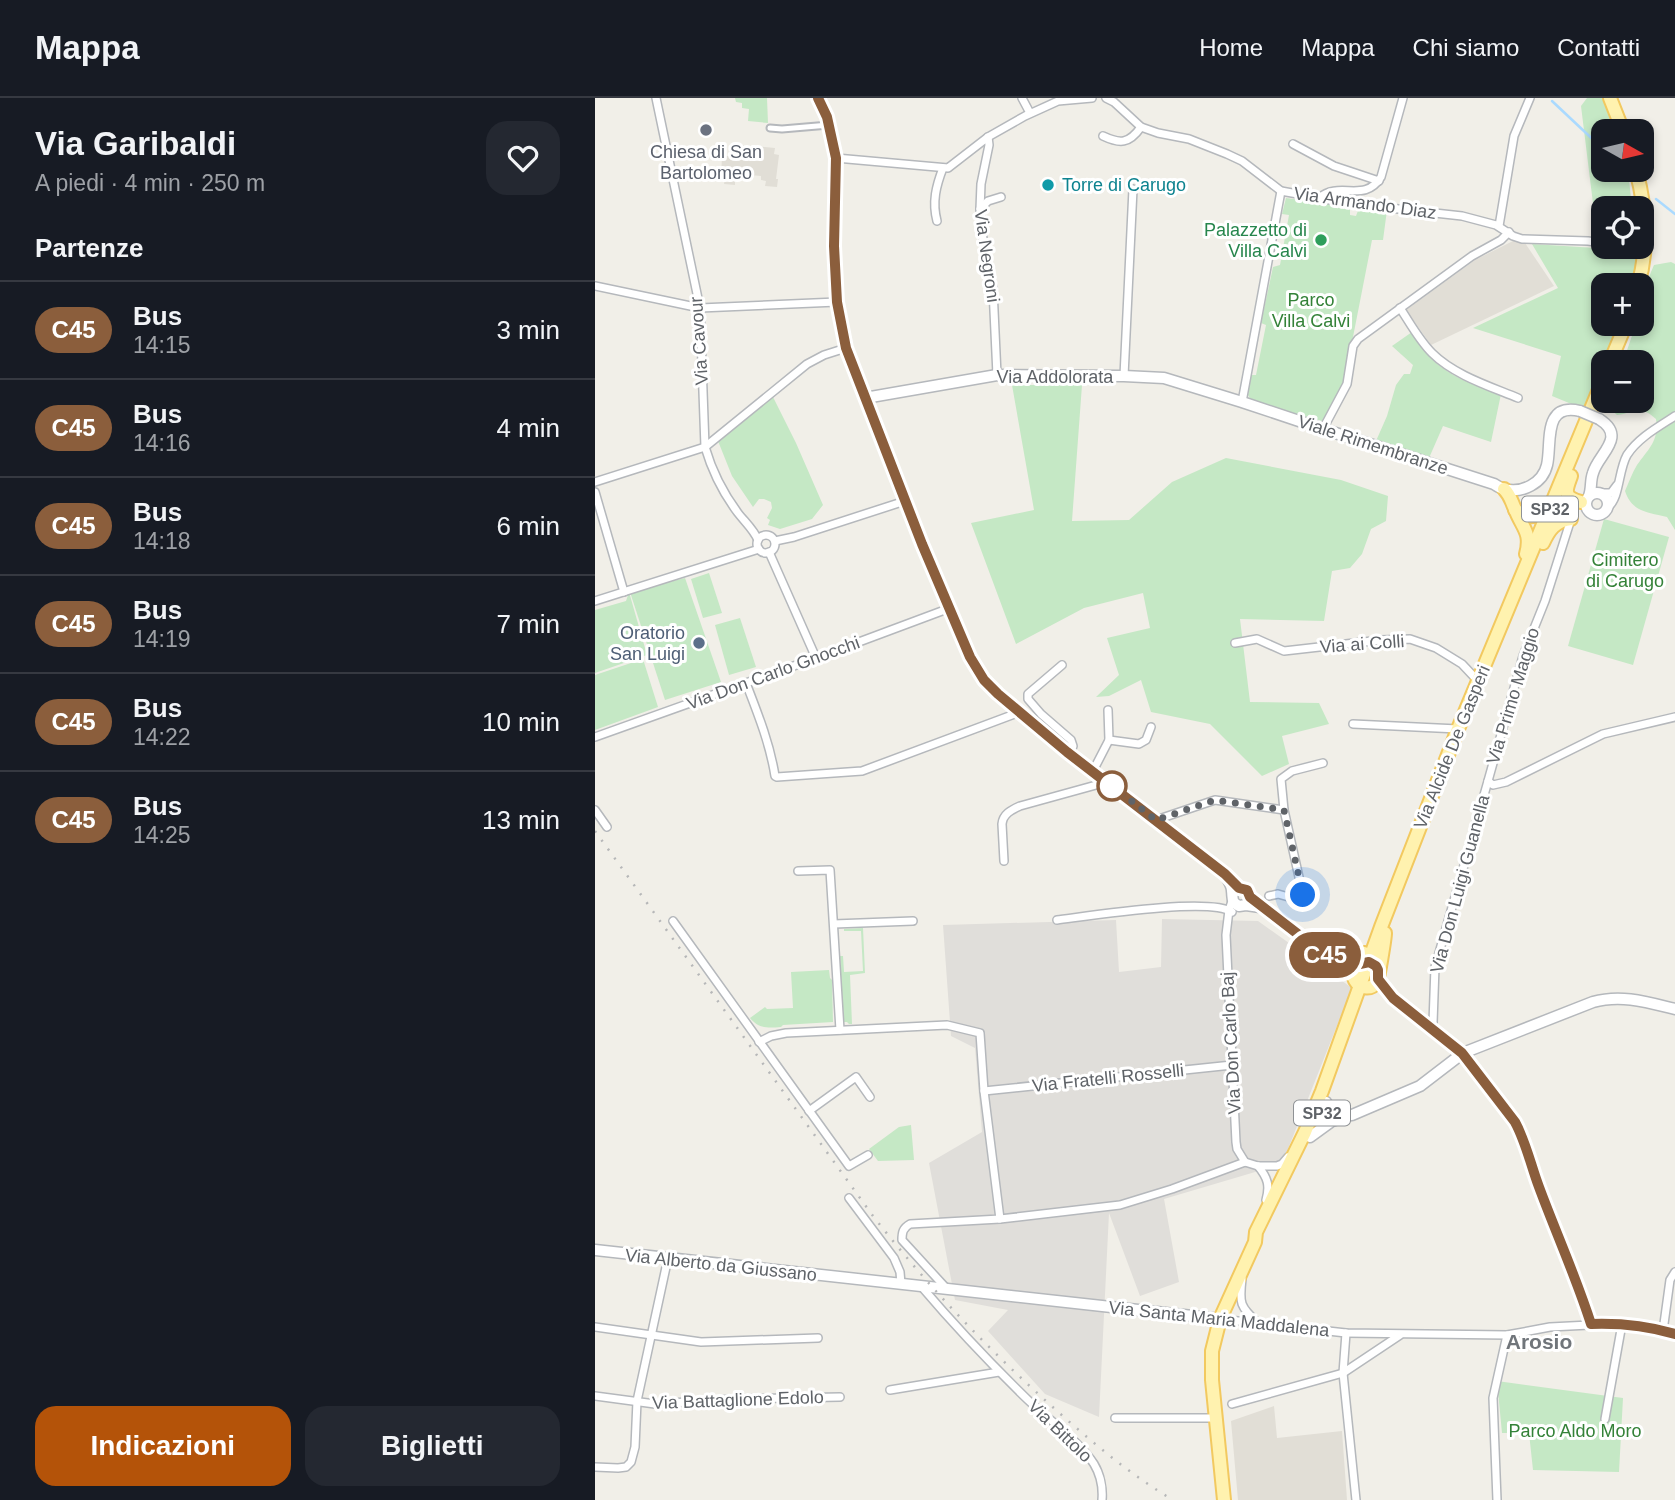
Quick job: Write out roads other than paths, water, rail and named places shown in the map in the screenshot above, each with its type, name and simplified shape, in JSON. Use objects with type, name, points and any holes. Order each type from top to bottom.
[{"type":"main road","points":[[1610,98],[1618,119]]},
{"type":"main road","points":[[1639,182],[1645,234],[1642,273]]},
{"type":"main road","name":"SP32","points":[[1523,573],[1591,408]]},
{"type":"main road","points":[[1584,425],[1584,443],[1566,490],[1570,498],[1591,495]]},
{"type":"main road","points":[[1515,510],[1528,516],[1539,515],[1566,454],[1576,446]]},
{"type":"main road","points":[[1504,489],[1511,496],[1526,530],[1527,548],[1523,573]]},
{"type":"main road","points":[[1523,573],[1535,562],[1549,531],[1557,523],[1571,519]]},
{"type":"main road","name":"Via Alcide De Gasperi","points":[[1259,1235],[1310,1137],[1360,984],[1372,968],[1383,928],[1458,729],[1523,573]]},
{"type":"main road","points":[[1340,961],[1356,959],[1363,954],[1376,931],[1383,928]]},
{"type":"main road","points":[[1360,984],[1373,986],[1372,968]]},
{"type":"main road","name":"Via Alcide De Gasperi","points":[[1224,1500],[1215,1418],[1212,1364],[1214,1340],[1220,1319],[1273,1206],[1272,1193],[1326,1093],[1360,984]]},
{"type":"street","name":"Via Cavour","points":[[656,98],[700,308],[705,447],[724,493],[758,542]]},
{"type":"street","points":[[818,98],[829,125],[836,158],[834,246],[837,302],[846,348],[905,501],[970,657],[984,680],[998,694],[1225,874],[1237,901]]},
{"type":"street","points":[[1021,98],[1030,113]]},
{"type":"street","points":[[836,158],[951,167],[988,137],[1055,100],[1092,98]]},
{"type":"street","name":"Via Armando Diaz","points":[[1106,98],[1141,127],[1215,148],[1242,161],[1281,191],[1353,204],[1462,216],[1499,226],[1518,238],[1530,240],[1591,241]]},
{"type":"street","points":[[1319,198],[1333,191],[1373,188],[1379,180],[1403,98]]},
{"type":"street","points":[[1499,226],[1514,136],[1530,98]]},
{"type":"street","points":[[770,128],[829,125]]},
{"type":"street","points":[[1103,136],[1114,141],[1123,141],[1131,138],[1141,127]]},
{"type":"street","name":"Via Negroni","points":[[988,137],[980,209],[993,289],[997,375]]},
{"type":"street","points":[[1293,144],[1334,166],[1379,180]]},
{"type":"street","points":[[937,221],[934,199],[943,168]]},
{"type":"street","points":[[1124,376],[1133,190]]},
{"type":"street","points":[[1243,401],[1281,191]]},
{"type":"street","points":[[980,209],[989,201],[1001,197]]},
{"type":"street","points":[[1323,429],[1347,384],[1355,342],[1509,232]]},
{"type":"street","points":[[595,286],[700,308],[837,302]]},
{"type":"street","points":[[1400,308],[1425,346],[1441,361],[1461,373],[1518,398]]},
{"type":"street","points":[[595,482],[705,447],[807,364],[846,348]]},
{"type":"street","name":"Via Addolorata","points":[[865,398],[997,375],[1124,376],[1164,378],[1243,401]]},
{"type":"street","name":"Viale Rimembranze","points":[[1243,401],[1504,489]]},
{"type":"street","name":"Via Primo Maggio","points":[[1504,489],[1525,488],[1537,482],[1548,463],[1549,433],[1554,418],[1563,411],[1580,411],[1608,426],[1611,439],[1592,474],[1591,495],[1576,508],[1571,519],[1545,601],[1523,656],[1488,781],[1493,785],[1506,782],[1604,734],[1675,717]]},
{"type":"street","points":[[1571,519],[1582,515],[1601,514],[1612,504],[1623,464],[1634,446],[1675,416]]},
{"type":"street","points":[[1591,495],[1611,493],[1617,485]]},
{"type":"street","points":[[595,492],[624,592]]},
{"type":"street","points":[[1591,495],[1607,498],[1608,507]]},
{"type":"street","points":[[1591,495],[1587,508],[1594,514]]},
{"type":"street","points":[[758,542],[764,552],[794,537],[905,501]]},
{"type":"street","points":[[595,601],[770,536],[816,659]]},
{"type":"street","name":"Via Don Carlo Gnocchi","points":[[595,737],[816,659],[950,608]]},
{"type":"street","name":"Via ai Colli","points":[[1235,643],[1257,639],[1285,651],[1381,639],[1410,639],[1437,648],[1462,664],[1478,681]]},
{"type":"street","points":[[1062,665],[1027,696],[1032,706],[1073,742],[1070,753]]},
{"type":"street","points":[[746,683],[762,723],[777,778],[862,771],[1020,712]]},
{"type":"street","points":[[1093,771],[1109,740],[1108,710]]},
{"type":"street","points":[[1353,724],[1458,729]]},
{"type":"street","points":[[1109,740],[1139,744],[1146,740],[1151,727]]},
{"type":"street","points":[[1269,896],[1278,894],[1297,899],[1303,895],[1284,810],[1282,779],[1292,771],[1323,763]]},
{"type":"street","name":"Via Don Luigi Guanella","points":[[1432,1030],[1435,967],[1488,781]]},
{"type":"street","points":[[1004,861],[1002,819],[1010,811],[1107,782]]},
{"type":"street","points":[[1156,820],[1215,800],[1284,810]]},
{"type":"street","points":[[595,810],[607,827]]},
{"type":"street","points":[[798,871],[830,870],[840,1030]]},
{"type":"street","points":[[1056,920],[1163,908],[1220,905],[1237,901],[1264,908],[1325,955],[1372,968],[1393,998],[1462,1053],[1515,1122],[1591,1324]]},
{"type":"street","name":"Via Don Carlo Baj","points":[[1237,901],[1226,935],[1236,1142],[1245,1162]]},
{"type":"street","points":[[673,921],[849,1166],[868,1155]]},
{"type":"street","points":[[834,924],[913,921]]},
{"type":"street","points":[[1340,961],[1360,984]]},
{"type":"street","points":[[1310,1137],[1336,1119],[1352,1115],[1420,1086],[1462,1053],[1593,1002],[1605,998],[1631,999],[1675,1009]]},
{"type":"street","points":[[759,1042],[779,1034],[947,1025],[981,1033],[984,1091],[1000,1219]]},
{"type":"street","name":"Via Fratelli Rosselli","points":[[984,1091],[1233,1065]]},
{"type":"street","points":[[809,1111],[856,1077],[870,1097]]},
{"type":"street","points":[[1324,1096],[1330,1110],[1344,1117]]},
{"type":"street","name":"Via Alcide De Gasperi","points":[[1258,1166],[1272,1167],[1282,1164],[1316,1097],[1324,1096]]},
{"type":"street","points":[[947,1289],[902,1240],[905,1227],[910,1224],[1000,1219],[1120,1205],[1245,1162],[1258,1166],[1269,1174],[1274,1183],[1272,1193]]},
{"type":"street","points":[[849,1198],[894,1258],[900,1272],[901,1284]]},
{"type":"street","name":"Via Alberto da Giussano","points":[[595,1250],[848,1279]]},
{"type":"street","points":[[595,1467],[626,1467],[631,1462],[635,1447],[637,1402],[668,1258]]},
{"type":"street","points":[[1244,1267],[1240,1303],[1258,1324]]},
{"type":"street","points":[[1663,1331],[1670,1280],[1675,1272]]},
{"type":"street","name":"Via Santa Maria Maddalena","points":[[848,1279],[1346,1334],[1507,1335],[1550,1327],[1591,1324],[1622,1324],[1675,1334]]},
{"type":"street","name":"Via Bittolo","points":[[921,1286],[999,1372],[1083,1450],[1096,1466],[1102,1500]]},
{"type":"street","points":[[1605,1419],[1622,1324]]},
{"type":"street","points":[[595,1327],[701,1342],[818,1338]]},
{"type":"street","points":[[1346,1334],[1343,1373],[1356,1500]]},
{"type":"street","points":[[1232,1404],[1343,1373],[1401,1334]]},
{"type":"street","points":[[1497,1500],[1493,1398],[1507,1335]]},
{"type":"street","points":[[890,1390],[999,1372]]},
{"type":"street","name":"Via Battaglione Edolo","points":[[595,1396],[655,1404],[840,1397]]},
{"type":"street","points":[[1115,1418],[1215,1418]]},
{"type":"waterway","points":[[1552,101],[1591,138]]},
{"type":"waterway","points":[[1656,199],[1675,214]]},
{"type":"railway","points":[[595,831],[873,1216],[914,1266],[977,1335],[1046,1401],[1123,1466],[1173,1500]]},
{"type":"place","name":"Chiesa di San Bartolomeo","points":[[706,130]]},
{"type":"place","name":"Torre di Carugo","points":[[1048,185]]},
{"type":"place","name":"Palazzetto di Villa Calvi","points":[[1321,240]]},
{"type":"place","name":"Oratorio San Luigi","points":[[699,643]]},
{"type":"district","name":"Arosio","points":[[1539,1342]]},
{"type":"park label","name":"Parco Villa Calvi","points":[[1311,310]]},
{"type":"park label","name":"Cimitero di Carugo","points":[[1625,570]]},
{"type":"park label","name":"Parco Aldo Moro","points":[[1575,1431]]}]
